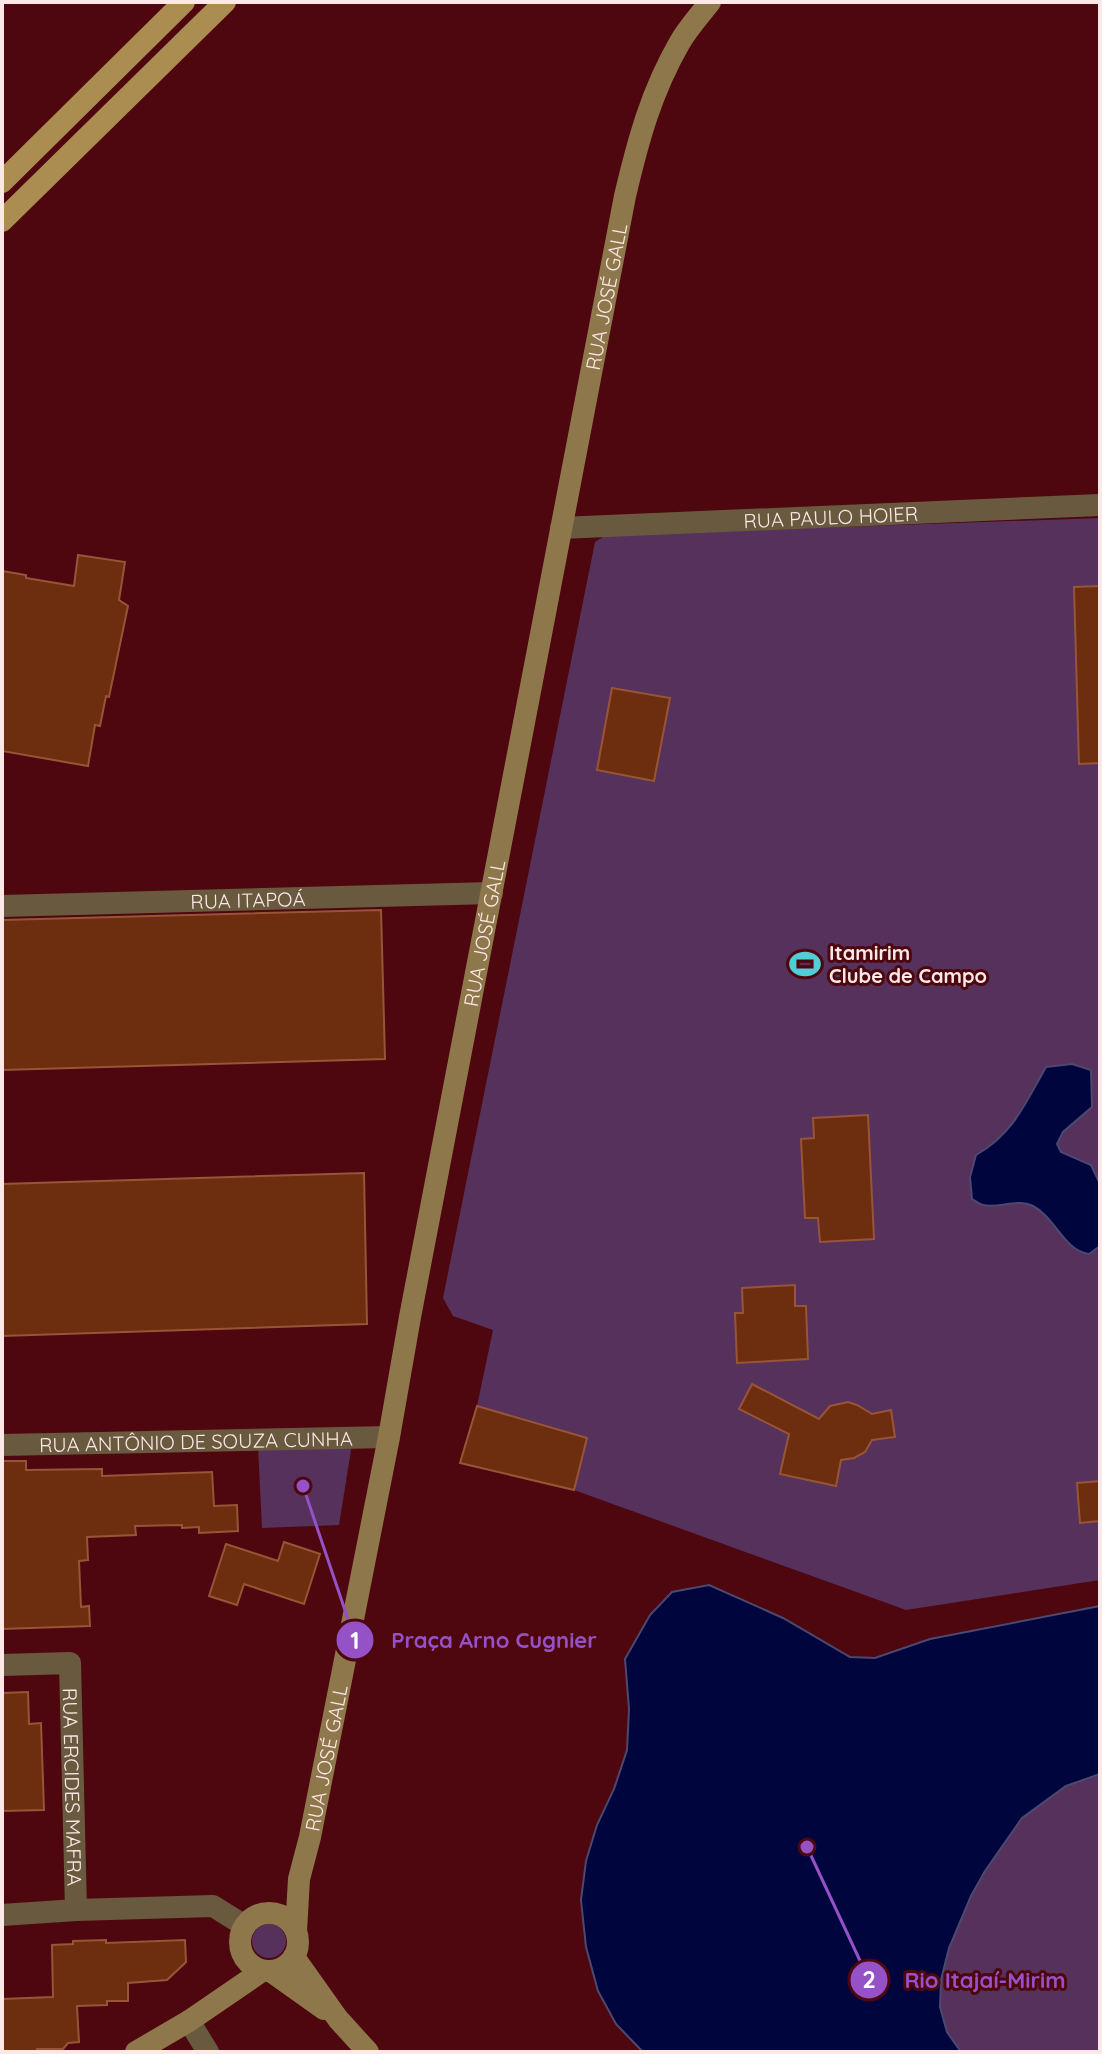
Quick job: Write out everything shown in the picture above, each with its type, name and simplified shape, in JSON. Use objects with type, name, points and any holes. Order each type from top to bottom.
[{"type":"main road","points":[[2,182],[184,2]]},
{"type":"main road","points":[[2,221],[225,2]]},
{"type":"main road","name":"RUA JOSÉ GALL","points":[[296,1931],[299,1879],[389,1437],[625,196],[639,136],[658,86],[681,40],[710,2]]},
{"type":"main road","name":"RUA JOSÉ GALL","points":[[268,1913],[299,1879]]},
{"type":"main road","points":[[136,2052],[267,1971],[289,1964],[298,1940],[290,1921],[268,1913],[251,1919],[241,1934],[241,1952],[224,1997]]},
{"type":"main road","points":[[241,1952],[249,1964],[267,1971],[338,2019]]},
{"type":"main road","points":[[294,1957],[338,2019],[368,2052]]},
{"type":"street","name":"RUA PAULO HOIER","points":[[561,528],[1100,505]]},
{"type":"street","name":"RUA ITAPOÁ","points":[[2,906],[492,893]]},
{"type":"street","name":"RUA ANTÔNIO DE SOUZA CUNHA","points":[[2,1445],[389,1437]]},
{"type":"street","name":"RUA ERCIDES MAFRA","points":[[2,1665],[70,1663],[76,1910]]},
{"type":"street","points":[[2,1915],[213,1906],[245,1926]]},
{"type":"street","points":[[189,2021],[208,2052]]},
{"type":"shaded area","name":"Itamirim Clube de Campo","points":[[1100,518],[1100,1580],[906,1610],[574,1490],[460,1463],[477,1406],[493,1330],[453,1316],[443,1298],[595,542],[606,535]]},
{"type":"shaded area","points":[[1072,1064],[1091,1070],[1092,1107],[1063,1132],[1057,1144],[1061,1152],[1091,1165],[1100,1184],[1100,1246],[1089,1254],[1073,1247],[1033,1206],[1021,1203],[989,1206],[976,1202],[972,1199],[970,1177],[976,1155],[1009,1128],[1046,1067]]},
{"type":"shaded area","points":[[352,1444],[339,1525],[262,1528],[258,1447]]},
{"type":"shaded area","points":[[709,1585],[783,1618],[850,1657],[875,1658],[930,1639],[1100,1606],[1100,1774],[1066,1786],[1022,1818],[971,1896],[949,1948],[941,1980],[940,2007],[947,2032],[961,2052],[643,2052],[616,2024],[598,1991],[586,1947],[581,1900],[586,1861],[597,1825],[614,1789],[627,1750],[629,1709],[625,1659],[650,1615],[672,1592]]},
{"type":"shaded area","points":[[1100,1774],[1100,2052],[961,2052],[947,2032],[940,2007],[941,1980],[949,1948],[971,1896],[1022,1818],[1066,1786]]},
{"type":"shaded area","points":[[269,1924],[281,1929],[286,1941],[281,1953],[269,1958],[257,1953],[252,1941],[257,1929]]},
{"type":"building","points":[[78,555],[125,562],[119,600],[128,606],[109,697],[106,696],[100,726],[95,725],[88,766],[2,751],[2,571],[74,586]]},
{"type":"building","points":[[1100,586],[1100,763],[1079,764],[1074,587]]},
{"type":"building","points":[[612,688],[670,698],[654,781],[597,770]]},
{"type":"building","points":[[381,910],[385,1059],[2,1070],[2,920]]},
{"type":"building","points":[[868,1115],[874,1239],[820,1242],[818,1218],[805,1218],[801,1139],[814,1138],[813,1118]]},
{"type":"building","points":[[364,1173],[367,1324],[2,1336],[2,1184]]},
{"type":"building","points":[[795,1285],[795,1306],[806,1306],[808,1359],[737,1363],[735,1313],[743,1313],[742,1288]]},
{"type":"building","points":[[752,1384],[819,1419],[830,1406],[848,1402],[872,1414],[891,1410],[895,1437],[872,1440],[865,1452],[841,1460],[836,1486],[780,1474],[789,1434],[739,1409]]},
{"type":"building","points":[[477,1406],[587,1438],[574,1490],[460,1463]]},
{"type":"building","points":[[2,1461],[26,1461],[26,1470],[102,1469],[102,1476],[212,1472],[214,1506],[237,1505],[238,1531],[199,1533],[199,1527],[182,1528],[182,1525],[135,1526],[136,1535],[87,1537],[88,1560],[79,1561],[81,1607],[89,1606],[90,1626],[2,1629]]},
{"type":"building","points":[[1100,1481],[1100,1521],[1080,1523],[1077,1483]]},
{"type":"building","points":[[284,1542],[320,1554],[304,1604],[244,1584],[237,1605],[209,1596],[226,1544],[278,1561]]},
{"type":"building","points":[[28,1692],[29,1724],[41,1723],[44,1810],[2,1811],[2,1693]]},
{"type":"building","points":[[106,1940],[106,1943],[185,1940],[186,1962],[167,1980],[128,1983],[128,2001],[77,2006],[79,2042],[68,2043],[63,2049],[3,2052],[2,1999],[53,1997],[52,1945]]},
{"type":"place","name":"Itamirim Clube de Campo","points":[[805,964]]},
{"type":"place","name":"Praça Arno Cugnier","points":[[303,1486]]},
{"type":"place","name":"Rio Itajaí-Mirim","points":[[807,1847]]}]
